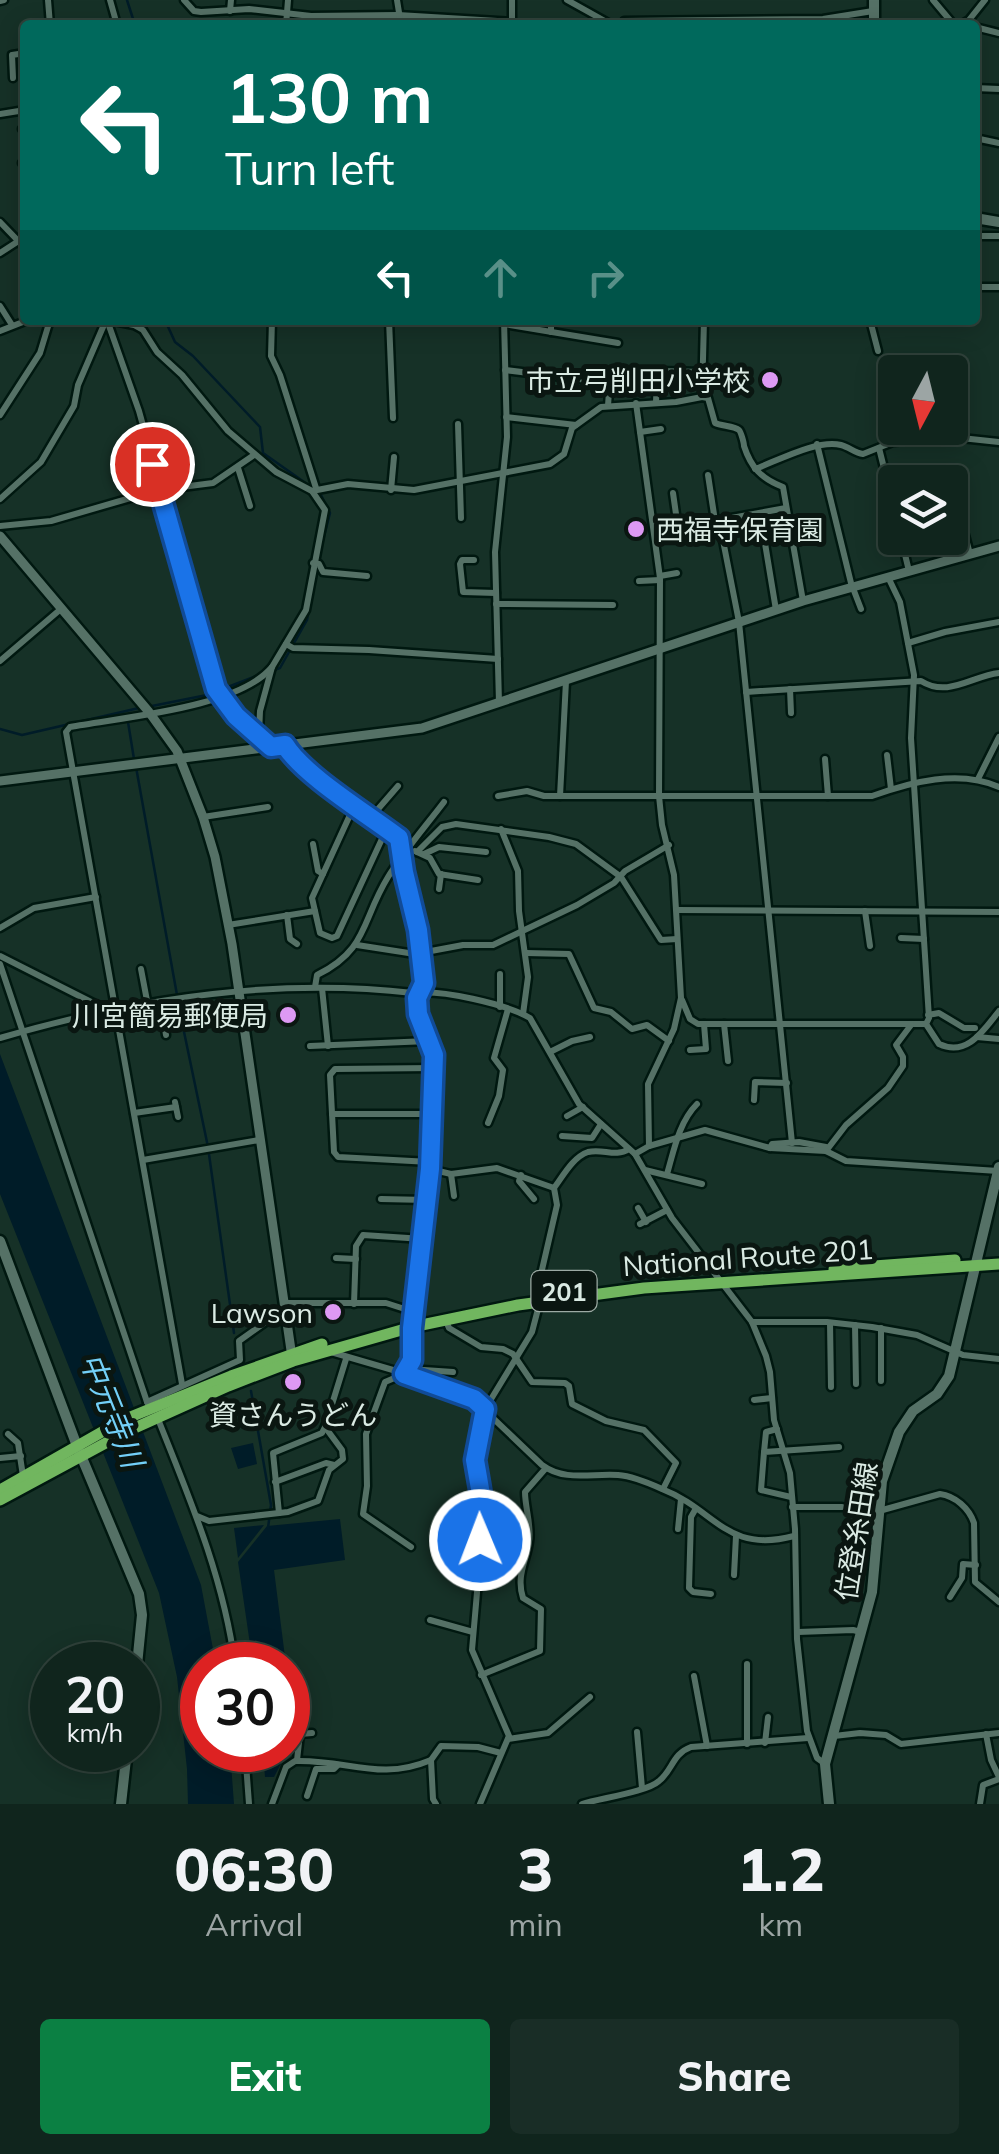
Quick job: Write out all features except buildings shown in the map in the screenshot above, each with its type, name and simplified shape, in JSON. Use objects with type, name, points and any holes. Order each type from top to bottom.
[{"type":"highway","name":"National Route 201","points":[[292,1357],[329,1350],[413,1320],[446,1321],[576,1295],[977,1262],[999,1257]]},
{"type":"highway","name":"National Route 201","points":[[977,1262],[999,1264]]},
{"type":"highway","name":"National Route 201","points":[[0,1490],[151,1412],[292,1357],[413,1320],[517,1297],[643,1281],[722,1281]]},
{"type":"highway","name":"National Route 201","points":[[0,1500],[79,1451]]},
{"type":"main road","name":"位登糸田線","points":[[829,1804],[825,1764],[872,1592],[882,1480],[899,1432],[913,1411],[945,1385],[999,1169]]},
{"type":"main road","points":[[0,1242],[79,1451],[139,1594],[139,1642]]},
{"type":"main road","points":[[121,1804],[125,1772]]},
{"type":"street","points":[[184,0],[194,11],[249,9],[310,16],[398,15],[469,20]]},
{"type":"street","points":[[230,11],[231,0]]},
{"type":"street","points":[[286,20],[288,0]]},
{"type":"street","points":[[397,0],[400,20]]},
{"type":"street","points":[[567,0],[603,20]]},
{"type":"street","points":[[933,0],[959,20]]},
{"type":"street","points":[[969,20],[985,0]]},
{"type":"street","points":[[823,20],[874,6]]},
{"type":"street","points":[[13,78],[12,55],[20,54]]},
{"type":"street","points":[[0,222],[20,244]]},
{"type":"street","points":[[0,253],[17,242]]},
{"type":"street","points":[[0,306],[12,324]]},
{"type":"street","points":[[0,331],[20,322]]},
{"type":"street","points":[[0,415],[33,365],[48,325]]},
{"type":"street","points":[[0,500],[40,462],[49,448],[74,406],[78,384],[105,325]]},
{"type":"street","points":[[109,325],[139,411],[158,490],[221,698],[271,747]]},
{"type":"street","points":[[134,325],[254,455],[276,472],[314,489],[348,484],[414,490],[550,464],[560,459],[576,424],[601,407],[708,398],[715,422],[737,428],[755,469],[768,482],[783,487],[802,601]]},
{"type":"street","points":[[182,1384],[66,732],[70,727],[221,698],[264,677],[306,610],[325,510],[314,489],[280,374],[271,356],[272,325]]},
{"type":"street","points":[[390,325],[393,418]]},
{"type":"street","points":[[499,704],[496,540],[506,417],[504,325]]},
{"type":"street","points":[[518,325],[618,343]]},
{"type":"street","points":[[551,332],[552,325]]},
{"type":"street","points":[[702,397],[704,325]]},
{"type":"street","points":[[871,325],[878,351]]},
{"type":"street","points":[[505,370],[604,382],[609,391],[608,406]]},
{"type":"street","points":[[656,403],[656,371],[704,372]]},
{"type":"street","points":[[636,403],[660,578],[659,796],[669,845],[681,998],[669,1041],[648,1084],[650,1146]]},
{"type":"street","points":[[506,417],[576,424]]},
{"type":"street","points":[[458,424],[461,518]]},
{"type":"street","points":[[640,432],[662,429]]},
{"type":"street","points":[[755,469],[817,444],[842,445],[863,454],[894,442],[952,436],[999,442]]},
{"type":"street","points":[[817,444],[861,610]]},
{"type":"street","points":[[879,448],[883,465]]},
{"type":"street","points":[[0,526],[51,521],[158,490],[213,483],[254,455]]},
{"type":"street","points":[[391,490],[394,457]]},
{"type":"street","points":[[238,468],[250,506]]},
{"type":"street","points":[[708,475],[739,622],[792,1142]]},
{"type":"street","points":[[673,493],[678,528]]},
{"type":"street","points":[[654,532],[786,508]]},
{"type":"street","points":[[760,513],[776,610]]},
{"type":"street","points":[[0,536],[149,712],[180,758],[203,817],[228,924],[292,1357]]},
{"type":"street","points":[[968,554],[999,546]]},
{"type":"street","points":[[906,555],[910,571]]},
{"type":"street","points":[[0,781],[410,731],[802,601],[966,555]]},
{"type":"street","points":[[474,560],[462,560],[460,564],[463,592],[496,593]]},
{"type":"street","points":[[313,563],[319,564],[323,572],[366,576]]},
{"type":"street","points":[[640,581],[677,573]]},
{"type":"street","points":[[888,577],[900,602],[914,682],[910,709],[927,1020],[939,1044],[948,1048],[965,1046],[999,1012]]},
{"type":"street","points":[[496,604],[613,605]]},
{"type":"street","points":[[0,661],[62,608]]},
{"type":"street","points":[[908,643],[999,622]]},
{"type":"street","points":[[286,644],[293,648],[498,660]]},
{"type":"street","points":[[259,733],[260,711],[272,667]]},
{"type":"street","points":[[746,692],[914,682],[939,689],[999,673]]},
{"type":"street","points":[[560,796],[566,681]]},
{"type":"street","points":[[790,689],[791,713]]},
{"type":"street","points":[[978,779],[999,738]]},
{"type":"street","points":[[285,745],[290,754],[399,838],[421,952],[424,983],[418,1014],[434,1055],[427,1200],[413,1320],[414,1343],[406,1372]]},
{"type":"street","points":[[887,755],[891,789]]},
{"type":"street","points":[[825,759],[828,796]]},
{"type":"street","points":[[498,796],[518,791],[560,796],[872,796],[914,783],[978,779],[999,786]]},
{"type":"street","points":[[372,816],[398,786]]},
{"type":"street","points":[[416,852],[444,802]]},
{"type":"street","points":[[355,804],[312,898],[320,933],[337,936],[387,828]]},
{"type":"street","points":[[203,817],[268,807]]},
{"type":"street","points":[[416,852],[449,825],[502,829],[576,844],[621,877],[661,940],[677,939]]},
{"type":"street","points":[[502,829],[518,871],[528,977],[523,1014]]},
{"type":"street","points":[[313,844],[318,871],[323,874]]},
{"type":"street","points":[[358,945],[421,952],[493,945],[577,906],[669,845]]},
{"type":"street","points":[[328,1046],[317,975],[342,962],[358,945],[385,881],[401,859],[439,847],[486,852]]},
{"type":"street","points":[[416,852],[430,858],[441,874],[439,889]]},
{"type":"street","points":[[441,874],[478,880]]},
{"type":"street","points":[[0,928],[34,908],[96,897]]},
{"type":"street","points":[[676,910],[999,912]]},
{"type":"street","points":[[228,924],[315,911]]},
{"type":"street","points":[[865,911],[870,946]]},
{"type":"street","points":[[287,915],[290,939],[298,944]]},
{"type":"street","points":[[901,938],[924,939]]},
{"type":"street","points":[[526,953],[569,954],[594,1008],[611,1012],[632,1029],[647,1026],[669,1041]]},
{"type":"street","points":[[0,960],[104,1008],[106,1013]]},
{"type":"street","points":[[0,960],[20,1032],[151,1412],[196,1515],[218,1584],[230,1642]]},
{"type":"street","points":[[141,969],[148,1006]]},
{"type":"street","points":[[488,1123],[503,1070],[494,1058],[504,1008],[500,974]]},
{"type":"street","points":[[0,1038],[106,1013],[237,990],[318,987],[467,996],[523,1014],[536,1024],[583,1107],[632,1152],[667,1210],[752,1322],[770,1372],[776,1429],[790,1473],[797,1632],[808,1738],[825,1764]]},
{"type":"street","points":[[681,998],[690,1018],[704,1024],[912,1024],[939,1013],[964,1028],[999,1039]]},
{"type":"street","points":[[161,1004],[166,1035]]},
{"type":"street","points":[[690,1050],[706,1048],[704,1024]]},
{"type":"street","points":[[724,1024],[728,1060]]},
{"type":"street","points":[[827,1149],[846,1125],[888,1088],[903,1066],[896,1045],[912,1024]]},
{"type":"street","points":[[550,1052],[590,1037]]},
{"type":"street","points":[[310,1046],[428,1040]]},
{"type":"street","points":[[434,1068],[335,1070],[330,1075],[334,1152],[338,1157],[430,1166],[451,1174],[498,1168],[554,1188]]},
{"type":"street","points":[[754,1100],[755,1082],[786,1083]]},
{"type":"street","points":[[134,1113],[175,1104],[178,1117]]},
{"type":"street","points":[[667,1174],[689,1112],[697,1104]]},
{"type":"street","points":[[567,1116],[583,1107]]},
{"type":"street","points":[[332,1114],[430,1114]]},
{"type":"street","points":[[562,1136],[592,1138],[601,1124]]},
{"type":"street","points":[[538,1286],[557,1205],[554,1188],[574,1161],[587,1152],[632,1152],[705,1130],[770,1148],[827,1149]]},
{"type":"street","points":[[143,1160],[259,1140]]},
{"type":"street","points":[[770,1148],[772,1144],[792,1142],[827,1149],[846,1161],[999,1169]]},
{"type":"street","points":[[645,1170],[702,1184]]},
{"type":"street","points":[[451,1174],[454,1196]]},
{"type":"street","points":[[521,1175],[519,1181],[534,1199]]},
{"type":"street","points":[[381,1199],[427,1200]]},
{"type":"street","points":[[638,1208],[643,1223],[667,1210]]},
{"type":"street","points":[[354,1304],[356,1246],[364,1235],[423,1239]]},
{"type":"street","points":[[336,1258],[356,1259]]},
{"type":"street","points":[[151,1412],[182,1384],[240,1360],[239,1342],[284,1306],[386,1303],[413,1320]]},
{"type":"street","points":[[480,1804],[508,1738],[472,1650],[484,1512],[475,1460],[485,1409],[532,1332],[538,1310]]},
{"type":"street","points":[[446,1321],[449,1328],[480,1347],[503,1349],[532,1382],[569,1386],[572,1404],[606,1421],[651,1434],[676,1463],[663,1489]]},
{"type":"street","points":[[752,1322],[881,1328],[917,1335],[954,1348],[956,1353],[999,1359]]},
{"type":"street","points":[[830,1323],[831,1387]]},
{"type":"street","points":[[855,1325],[856,1384]]},
{"type":"street","points":[[881,1328],[881,1381]]},
{"type":"street","points":[[329,1350],[346,1359],[406,1372],[474,1399],[546,1468],[564,1475],[618,1475],[663,1489],[736,1536],[770,1542],[794,1536]]},
{"type":"street","points":[[279,1513],[273,1454],[322,1432],[346,1359]]},
{"type":"street","points":[[411,1548],[363,1514],[366,1434],[385,1382],[392,1376],[406,1372],[453,1372]]},
{"type":"street","points":[[754,1400],[772,1398]]},
{"type":"street","points":[[196,1515],[209,1521],[279,1513],[318,1501],[329,1470],[343,1459],[342,1450],[325,1427]]},
{"type":"street","points":[[776,1429],[766,1432],[762,1490],[791,1496]]},
{"type":"street","points":[[8,1434],[18,1443],[23,1477]]},
{"type":"street","points":[[764,1452],[839,1447]]},
{"type":"street","points":[[0,1458],[20,1456]]},
{"type":"street","points":[[275,1482],[326,1463],[335,1465]]},
{"type":"street","points":[[481,1675],[540,1651],[541,1610],[523,1598],[520,1588],[523,1554],[530,1540],[525,1492],[546,1468]]},
{"type":"street","points":[[879,1511],[940,1494],[950,1495],[971,1514],[974,1582],[999,1602]]},
{"type":"street","points":[[678,1529],[680,1499]]},
{"type":"street","points":[[792,1507],[842,1507]]},
{"type":"street","points":[[696,1510],[692,1517],[689,1588],[711,1594]]},
{"type":"street","points":[[734,1575],[736,1536]]},
{"type":"street","points":[[950,1597],[962,1578],[963,1564],[976,1566]]},
{"type":"street","points":[[430,1620],[473,1632]]},
{"type":"street","points":[[797,1632],[861,1632]]},
{"type":"street","points":[[747,1664],[747,1744]]},
{"type":"street","points":[[694,1676],[707,1746]]},
{"type":"street","points":[[508,1738],[548,1733],[590,1697]]},
{"type":"street","points":[[765,1743],[768,1717]]},
{"type":"street","points":[[637,1732],[642,1788]]},
{"type":"street","points":[[831,1736],[886,1735],[901,1744],[999,1733]]},
{"type":"street","points":[[980,1804],[983,1785],[999,1778],[986,1734]]},
{"type":"street","points":[[582,1804],[658,1783],[676,1754],[685,1748],[808,1738]]},
{"type":"street","points":[[310,1761],[362,1766],[367,1770],[407,1770],[431,1760],[441,1746],[478,1747],[501,1753]]},
{"type":"street","points":[[431,1760],[436,1804]]},
{"type":"street","points":[[307,1796],[316,1769],[334,1769],[339,1764]]},
{"type":"street","points":[[247,1772],[249,1804]]},
{"type":"street","points":[[272,1804],[284,1772]]},
{"type":"street","points":[[612,1794],[613,1804]]},
{"type":"water","name":"中元寺川","points":[[0,1054],[201,1585],[212,1642],[180,1642],[180,1705],[159,1593],[0,1194]]},
{"type":"water","points":[[253,1443],[257,1464],[238,1469],[231,1448]]},
{"type":"water","points":[[340,1519],[345,1560],[274,1570],[283,1642],[250,1642],[238,1562],[267,1526]]},
{"type":"water","points":[[264,1525],[238,1558],[234,1528]]},
{"type":"water","points":[[187,1772],[232,1772],[234,1804],[188,1804]]},
{"type":"waterway","points":[[127,0],[133,20]]},
{"type":"waterway","points":[[167,325],[175,342],[260,427],[263,453],[314,489]]},
{"type":"waterway","points":[[319,556],[330,513],[320,493]]},
{"type":"waterway","points":[[271,671],[280,668],[307,620],[310,603]]},
{"type":"waterway","points":[[147,707],[207,695],[259,675]]},
{"type":"waterway","points":[[0,729],[22,735],[139,708]]},
{"type":"waterway","points":[[128,722],[134,759]]},
{"type":"waterway","points":[[136,767],[177,995]]},
{"type":"waterway","points":[[178,1003],[208,1147],[234,1333]]},
{"type":"waterway","points":[[251,1391],[271,1505],[268,1528]]},
{"type":"place","name":"市立弓削田小学校","points":[[770,380]]},
{"type":"place","name":"西福寺保育園","points":[[636,529]]},
{"type":"place","name":"川宮簡易郵便局","points":[[288,1015]]},
{"type":"place","name":"Lawson","points":[[333,1312]]},
{"type":"place","name":"資さんうどん","points":[[293,1382]]},
{"type":"route","points":[[152,464],[216,689],[223,701],[271,747],[285,745],[314,774],[399,838],[418,930],[424,983],[417,998],[418,1014],[434,1055],[430,1169],[412,1328],[414,1343],[412,1360],[404,1374],[474,1399],[485,1409],[475,1460],[484,1512],[480,1540]]}]
